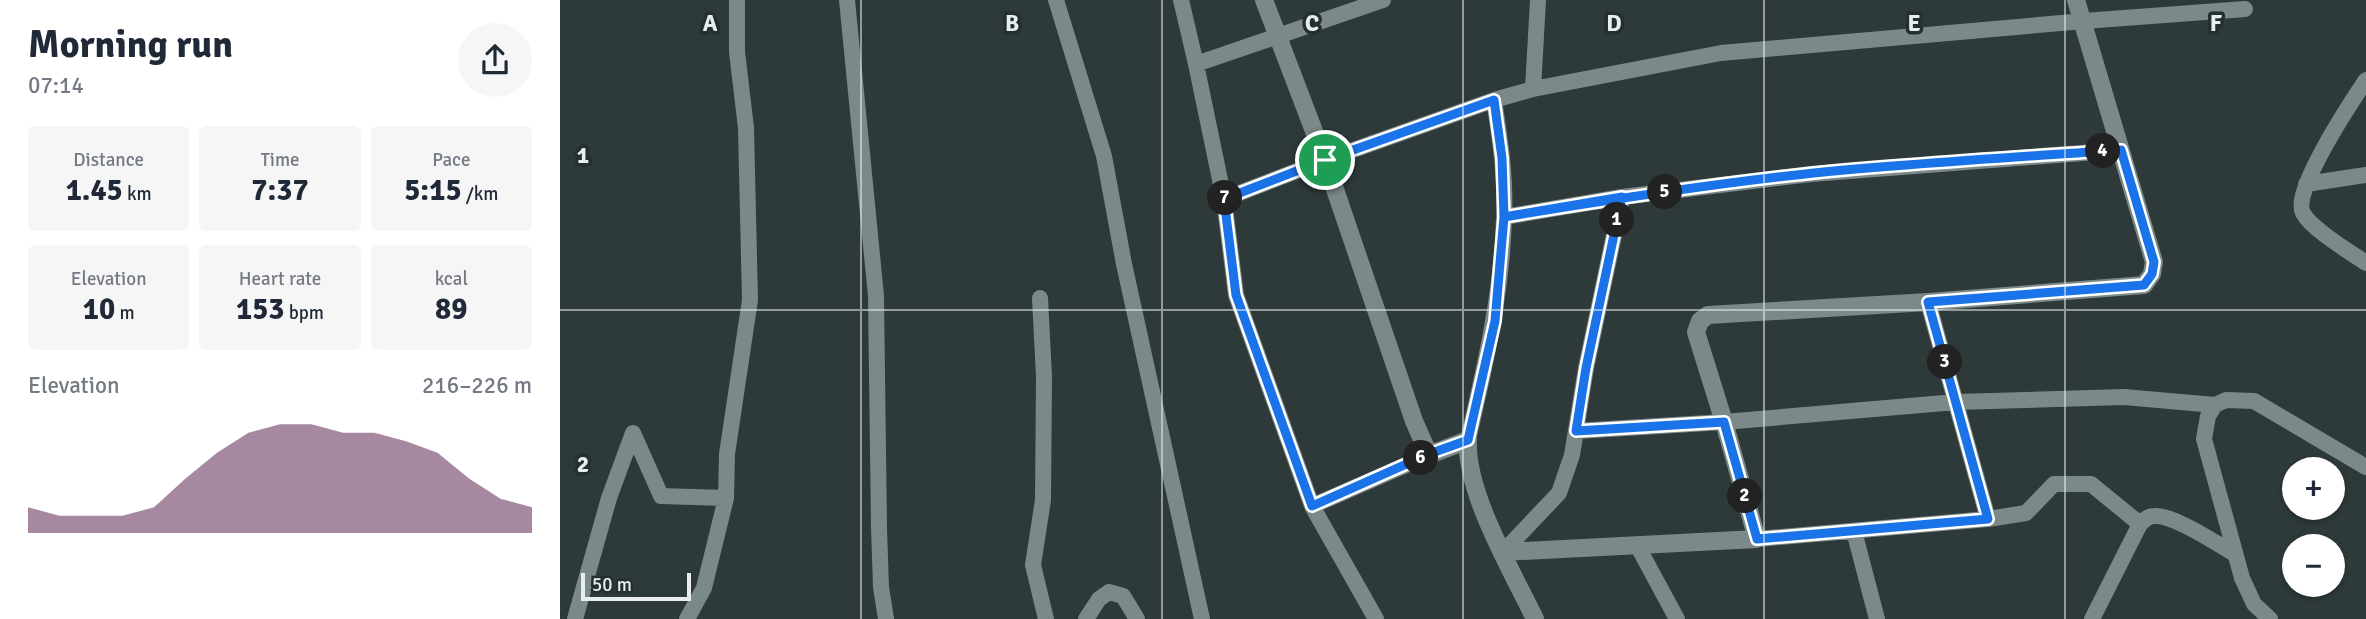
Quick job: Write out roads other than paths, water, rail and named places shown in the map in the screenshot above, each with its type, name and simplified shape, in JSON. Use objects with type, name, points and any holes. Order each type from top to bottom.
[{"type":"street","points":[[687,619],[704,588],[726,498],[727,454],[750,300],[746,128],[737,52],[737,0]]},
{"type":"street","points":[[847,0],[876,296],[879,528],[881,587],[886,619]]},
{"type":"street","points":[[1056,0],[1104,156],[1124,264],[1202,619]]},
{"type":"street","points":[[1181,0],[1224,199],[1236,295],[1312,506],[1377,619]]},
{"type":"street","points":[[1264,0],[1325,160],[1414,421],[1429,454]]},
{"type":"street","points":[[1196,64],[1383,0]]},
{"type":"street","points":[[1533,89],[1538,0]]},
{"type":"street","points":[[1757,539],[1696,332],[1700,321],[1708,315],[1928,302],[2144,285],[2152,274],[2154,262],[2076,0]]},
{"type":"street","points":[[1224,199],[1494,100],[1533,89],[1721,52],[2245,9]]},
{"type":"street","points":[[2366,80],[2345,111],[2306,184],[2300,208],[2310,223],[2366,263]]},
{"type":"street","points":[[1494,100],[1502,158],[1504,217],[1495,321],[1468,440],[1470,471],[1487,518],[1535,619]]},
{"type":"street","points":[[1504,217],[1622,197],[1811,174],[2121,150]]},
{"type":"street","points":[[2306,184],[2366,175]]},
{"type":"street","points":[[1503,552],[1559,493],[1572,455],[1586,368],[1622,197]]},
{"type":"street","points":[[1040,298],[1044,377],[1043,500],[1034,565],[1046,619]]},
{"type":"street","points":[[1928,302],[1988,519]]},
{"type":"street","points":[[1576,431],[1724,422],[1956,402],[2124,397],[2215,405],[2226,400],[2254,401],[2366,467]]},
{"type":"street","points":[[2215,405],[2208,416],[2204,439],[2242,578],[2254,604],[2270,619]]},
{"type":"street","points":[[575,619],[609,498],[633,433],[661,496],[726,498]]},
{"type":"street","points":[[1312,506],[1429,454],[1468,440]]},
{"type":"street","points":[[1503,552],[1757,539],[1988,519],[2026,513],[2054,484],[2091,484],[2140,524]]},
{"type":"street","points":[[2092,619],[2140,524],[2146,518],[2169,518],[2235,554]]},
{"type":"street","points":[[1854,531],[1877,619]]},
{"type":"street","points":[[1637,545],[1677,619]]},
{"type":"street","points":[[1086,619],[1099,599],[1109,592],[1123,596],[1137,619]]}]
